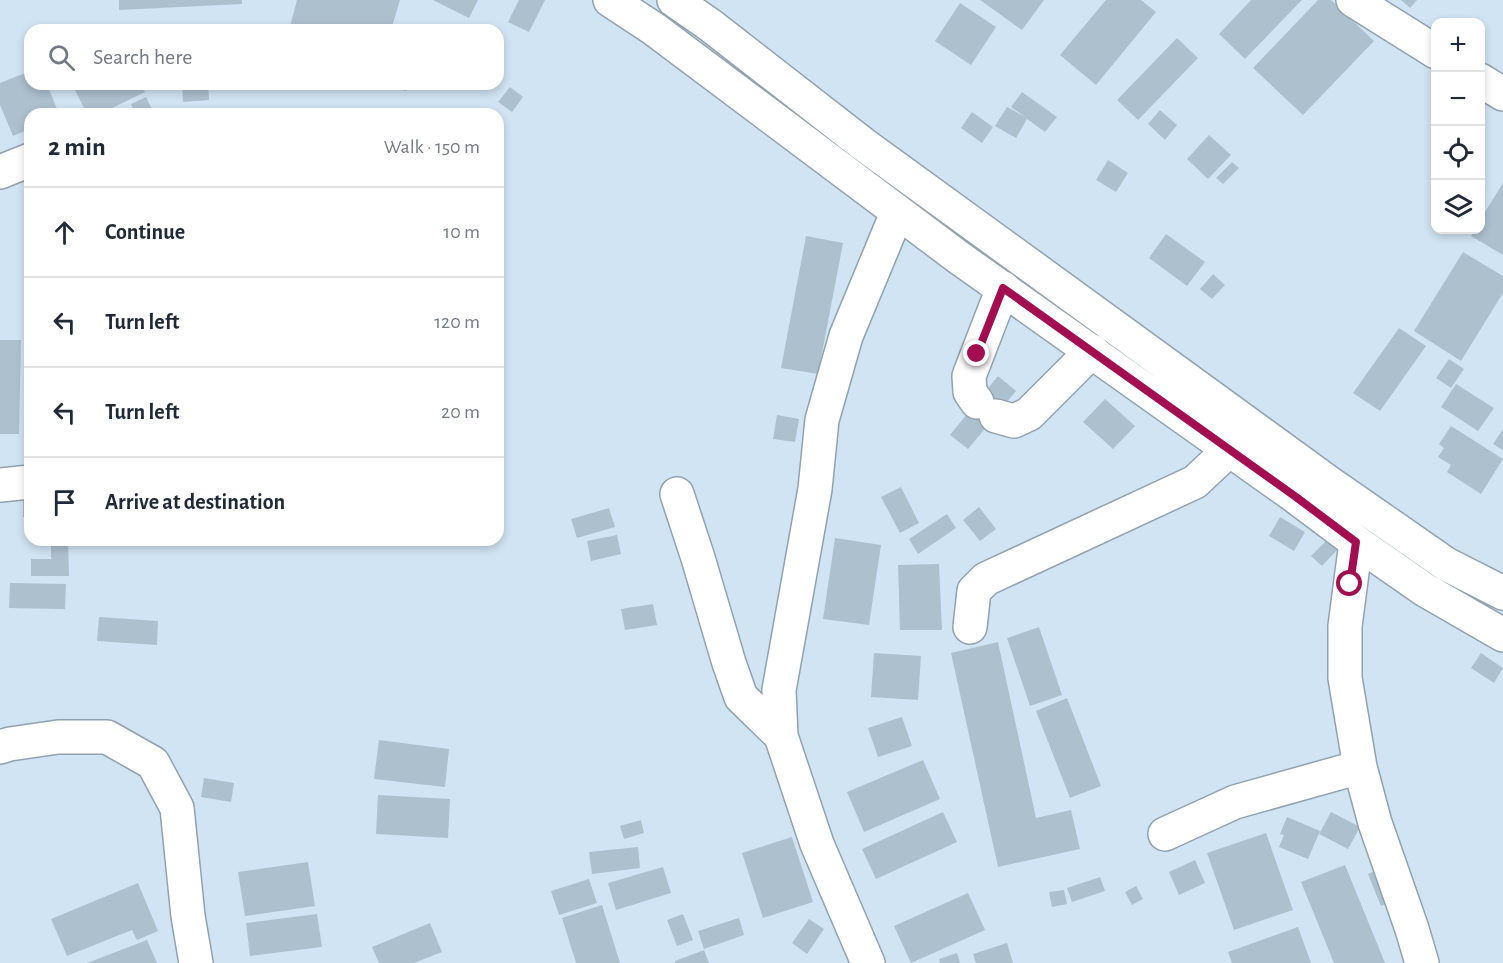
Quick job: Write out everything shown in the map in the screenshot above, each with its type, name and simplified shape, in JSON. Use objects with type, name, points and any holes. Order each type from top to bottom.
[{"type":"main road","points":[[610,0],[654,30],[897,213],[1356,542],[1425,590],[1503,634]]},
{"type":"main road","points":[[674,0],[710,25],[891,165],[1328,482],[1446,564],[1503,593]]},
{"type":"main road","points":[[1353,0],[1431,49]]},
{"type":"main road","points":[[1485,83],[1503,94]]},
{"type":"main road","points":[[0,172],[24,162]]},
{"type":"main road","points":[[857,959],[782,736],[779,690],[815,489],[822,420],[846,336],[897,213]]},
{"type":"main road","points":[[1003,288],[969,376],[970,392],[986,409],[1014,421],[1029,414],[1092,351]]},
{"type":"main road","points":[[970,627],[974,591],[986,579],[1195,482],[1230,450]]},
{"type":"main road","points":[[0,485],[24,483]]},
{"type":"main road","points":[[677,494],[741,697],[782,736]]},
{"type":"main road","points":[[1356,542],[1345,626],[1345,678],[1360,767],[1375,823],[1422,963]]},
{"type":"main road","points":[[0,747],[58,737],[107,737],[153,763],[177,808],[188,916],[196,963]]},
{"type":"main road","points":[[1165,834],[1235,802],[1360,767]]},
{"type":"building","points":[[119,0],[242,0],[242,4],[119,10]]},
{"type":"building","points":[[297,0],[400,0],[393,24],[291,24]]},
{"type":"building","points":[[433,0],[478,0],[469,18]]},
{"type":"building","points":[[519,0],[545,0],[529,32],[508,22]]},
{"type":"building","points":[[980,0],[1044,0],[1022,30]]},
{"type":"building","points":[[1106,0],[1141,0],[1156,12],[1096,85],[1060,55]]},
{"type":"building","points":[[1251,0],[1302,0],[1245,59],[1219,34]]},
{"type":"building","points":[[1318,0],[1331,0],[1374,41],[1303,115],[1253,68]]},
{"type":"building","points":[[1401,0],[1417,0],[1410,8]]},
{"type":"building","points":[[960,3],[996,27],[971,65],[935,41]]},
{"type":"building","points":[[1177,38],[1198,58],[1138,120],[1117,100]]},
{"type":"building","points":[[24,73],[24,90],[49,90],[57,108],[24,108],[24,131],[13,136],[0,105],[0,83]]},
{"type":"building","points":[[510,87],[523,97],[512,112],[498,102]]},
{"type":"building","points":[[75,90],[144,90],[145,92],[112,108],[84,108]]},
{"type":"building","points":[[182,90],[208,90],[209,100],[183,102]]},
{"type":"building","points":[[1022,92],[1057,117],[1045,132],[1027,119],[1016,138],[995,126],[1007,107],[1025,117],[1011,107]]},
{"type":"building","points":[[146,97],[152,108],[133,108],[131,104]]},
{"type":"building","points":[[1160,110],[1177,125],[1165,140],[1148,124]]},
{"type":"building","points":[[972,112],[993,127],[982,143],[961,128]]},
{"type":"building","points":[[1209,135],[1231,155],[1208,179],[1187,159]]},
{"type":"building","points":[[1108,160],[1128,173],[1116,192],[1096,180]]},
{"type":"building","points":[[1232,162],[1239,168],[1223,184],[1216,178]]},
{"type":"building","points":[[1503,183],[1503,255],[1471,236],[1485,234],[1485,212]]},
{"type":"building","points":[[1166,234],[1205,262],[1187,286],[1149,258]]},
{"type":"building","points":[[806,236],[843,243],[818,374],[781,368]]},
{"type":"building","points":[[1463,252],[1503,276],[1503,293],[1461,361],[1414,331]]},
{"type":"building","points":[[1213,274],[1225,285],[1212,299],[1200,289]]},
{"type":"building","points":[[1399,328],[1426,346],[1380,411],[1353,393]]},
{"type":"building","points":[[0,340],[21,340],[19,434],[0,434]]},
{"type":"building","points":[[1449,359],[1464,369],[1451,388],[1436,378]]},
{"type":"building","points":[[998,376],[1016,391],[968,449],[950,435]]},
{"type":"building","points":[[1456,384],[1494,408],[1478,431],[1441,407]]},
{"type":"building","points":[[1105,399],[1135,426],[1113,449],[1083,422]]},
{"type":"building","points":[[777,415],[799,419],[795,442],[773,439]]},
{"type":"building","points":[[1451,426],[1503,459],[1481,494],[1447,472],[1451,465],[1438,457],[1444,448],[1439,444]]},
{"type":"building","points":[[1503,429],[1503,450],[1493,444]]},
{"type":"building","points":[[901,487],[919,523],[900,533],[881,497]]},
{"type":"building","points":[[23,493],[24,493],[24,517]]},
{"type":"building","points":[[979,507],[996,529],[980,541],[963,520]]},
{"type":"building","points":[[609,508],[615,527],[577,538],[571,519]]},
{"type":"building","points":[[947,514],[956,528],[918,554],[909,539]]},
{"type":"building","points":[[1280,517],[1305,532],[1294,551],[1269,536]]},
{"type":"building","points":[[617,535],[621,554],[591,561],[587,541]]},
{"type":"building","points":[[835,538],[881,545],[869,625],[823,619]]},
{"type":"building","points":[[1327,540],[1338,549],[1322,566],[1311,556]]},
{"type":"building","points":[[51,546],[68,546],[69,576],[31,576],[31,559],[51,559]]},
{"type":"building","points":[[939,564],[942,630],[900,630],[898,565]]},
{"type":"building","points":[[10,583],[66,584],[65,609],[9,608]]},
{"type":"building","points":[[653,604],[657,625],[625,630],[621,609]]},
{"type":"building","points":[[99,617],[158,621],[157,645],[97,641]]},
{"type":"building","points":[[1039,627],[1062,695],[1030,706],[1007,638]]},
{"type":"building","points":[[998,642],[1036,818],[1071,810],[1080,849],[998,867],[951,653]]},
{"type":"building","points":[[874,653],[921,656],[918,700],[871,697]]},
{"type":"building","points":[[1481,653],[1503,668],[1494,683],[1471,668]]},
{"type":"building","points":[[1067,698],[1101,786],[1070,798],[1036,711]]},
{"type":"building","points":[[902,717],[912,746],[878,757],[868,728]]},
{"type":"building","points":[[379,740],[449,749],[445,787],[374,779]]},
{"type":"building","points":[[923,760],[940,799],[864,832],[847,792]]},
{"type":"building","points":[[204,778],[234,783],[231,802],[201,797]]},
{"type":"building","points":[[378,795],[450,799],[448,838],[376,834]]},
{"type":"building","points":[[943,812],[957,842],[876,879],[862,849]]},
{"type":"building","points":[[1331,812],[1360,827],[1348,849],[1319,834]]},
{"type":"building","points":[[1287,817],[1320,831],[1308,859],[1279,847],[1284,835],[1280,834]]},
{"type":"building","points":[[641,820],[644,833],[624,839],[620,826]]},
{"type":"building","points":[[1266,833],[1293,910],[1234,930],[1207,853]]},
{"type":"building","points":[[792,837],[813,902],[763,918],[742,853]]},
{"type":"building","points":[[638,847],[640,868],[592,874],[589,852]]},
{"type":"building","points":[[1195,860],[1205,883],[1179,895],[1169,872]]},
{"type":"building","points":[[308,862],[315,906],[245,916],[238,872]]},
{"type":"building","points":[[1345,865],[1385,963],[1334,963],[1301,882]]},
{"type":"building","points":[[663,867],[671,893],[616,910],[608,883]]},
{"type":"building","points":[[1380,869],[1394,901],[1381,906],[1368,874]]},
{"type":"building","points":[[1100,877],[1105,891],[1072,902],[1067,888]]},
{"type":"building","points":[[589,879],[597,903],[559,915],[551,891]]},
{"type":"building","points":[[138,883],[158,931],[137,940],[132,930],[67,956],[51,919]]},
{"type":"building","points":[[1136,886],[1143,899],[1132,905],[1125,892]]},
{"type":"building","points":[[1064,890],[1067,904],[1052,907],[1049,892]]},
{"type":"building","points":[[968,893],[985,930],[911,963],[894,926]]},
{"type":"building","points":[[602,905],[620,963],[576,963],[562,918]]},
{"type":"building","points":[[317,914],[322,947],[250,956],[246,923]]},
{"type":"building","points":[[683,914],[693,940],[677,946],[667,920]]},
{"type":"building","points":[[739,918],[744,935],[704,949],[698,931]]},
{"type":"building","points":[[809,919],[824,929],[807,954],[792,943]]},
{"type":"building","points":[[430,923],[442,952],[414,963],[379,963],[372,947]]},
{"type":"building","points":[[1298,927],[1311,963],[1232,963],[1228,952]]},
{"type":"building","points":[[147,940],[157,963],[87,963]]},
{"type":"building","points":[[1007,943],[1013,963],[976,963],[973,954]]},
{"type":"building","points":[[704,950],[709,963],[675,963],[675,961]]},
{"type":"building","points":[[957,953],[960,963],[940,963],[939,959]]},
{"type":"route","points":[[977,354],[1003,288],[1356,542],[1350,584]]}]
